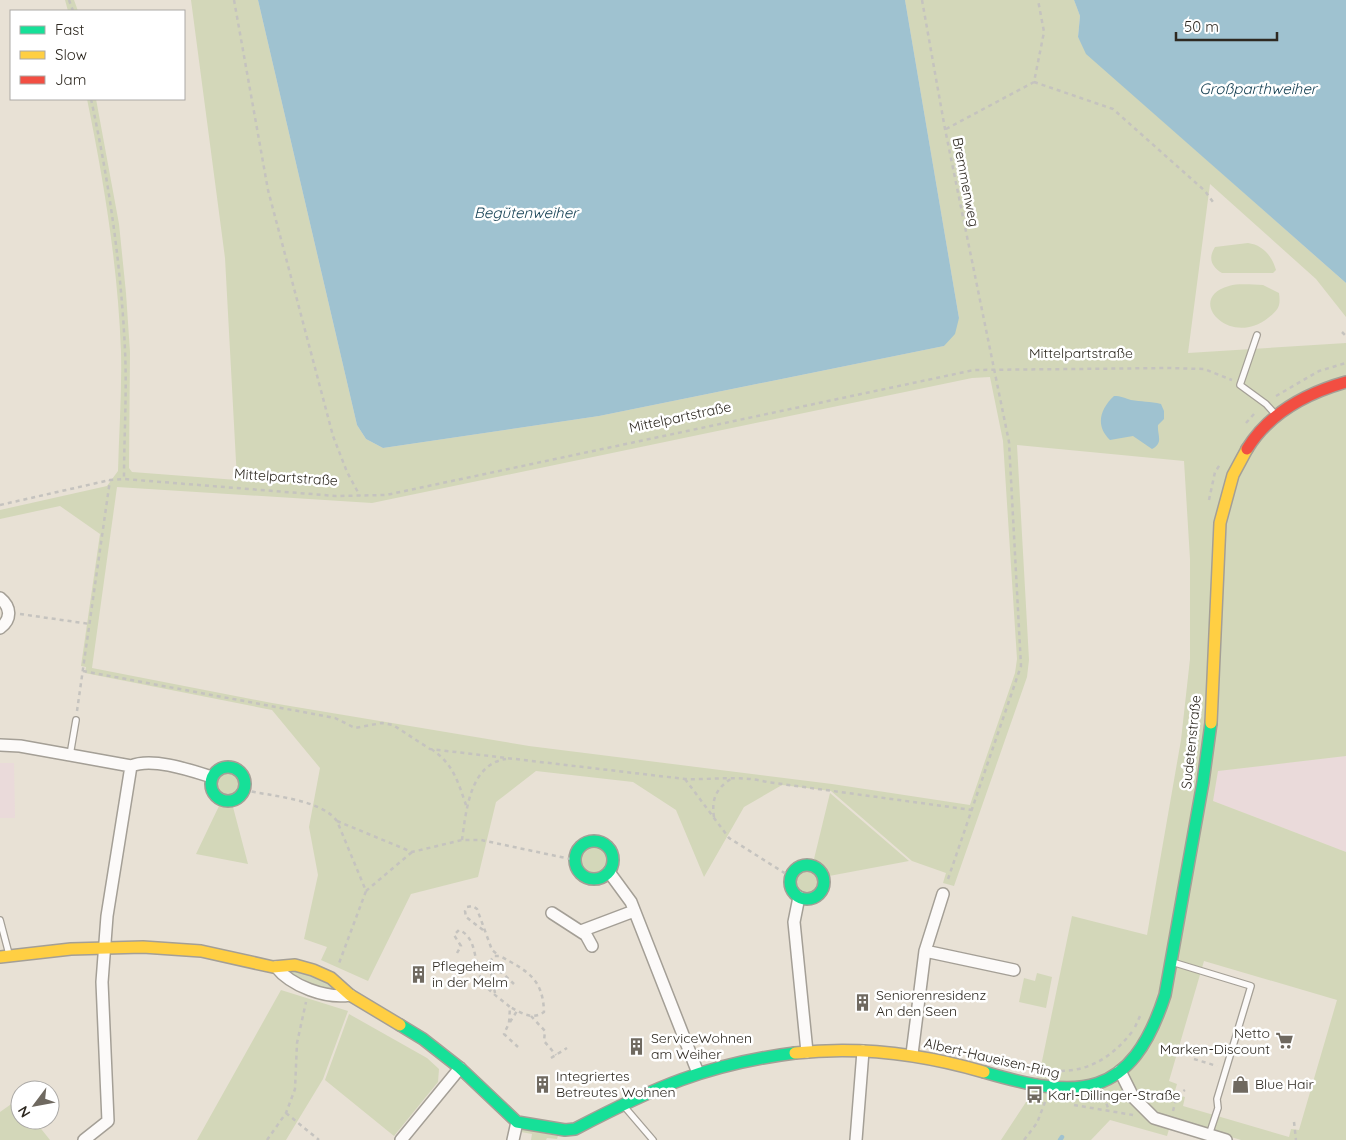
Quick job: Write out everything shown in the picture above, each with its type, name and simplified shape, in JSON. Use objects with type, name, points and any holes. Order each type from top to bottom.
[{"type":"street","points":[[1276,415],[1305,396],[1346,382]]},
{"type":"street","name":"Sudetenstraße","points":[[1120,1071],[1142,1049],[1156,1025],[1172,962],[1204,779],[1211,719],[1219,536],[1224,504],[1240,460],[1257,434],[1276,415]]},
{"type":"street","points":[[0,598],[6,603],[9,613],[8,619],[0,628]]},
{"type":"street","points":[[0,745],[20,746],[131,766],[141,762],[188,770],[212,777]]},
{"type":"street","points":[[84,1140],[108,1121],[102,982],[107,916],[131,766]]},
{"type":"street","points":[[225,767],[236,769],[244,778],[244,790],[232,800],[222,800],[213,793],[212,777],[225,767]]},
{"type":"street","points":[[592,841],[604,844],[612,854],[612,866],[609,872],[598,879],[586,878],[577,869],[575,860],[581,846],[592,841]]},
{"type":"street","points":[[807,865],[818,869],[823,878],[819,894],[810,899],[799,897],[791,889],[791,876],[796,868],[807,865]]},
{"type":"street","points":[[609,872],[631,902],[698,1073]]},
{"type":"street","name":"Albert-Haueisen-Ring","points":[[912,1054],[924,952],[943,894]]},
{"type":"street","points":[[799,897],[794,922],[807,1052]]},
{"type":"street","points":[[581,931],[634,911]]},
{"type":"street","points":[[552,913],[586,935],[592,946]]},
{"type":"street","points":[[5,956],[105,946],[191,950],[276,967],[287,964],[317,971],[343,985],[350,995],[424,1039],[460,1068],[517,1122],[513,1140]]},
{"type":"street","points":[[924,952],[1014,970]]},
{"type":"street","points":[[276,967],[284,978],[310,989],[338,997],[350,995]]},
{"type":"street","points":[[856,1140],[863,1051]]},
{"type":"street","name":"Albert-Haueisen-Ring","points":[[517,1122],[564,1135],[622,1104],[663,1085],[698,1073],[757,1059],[807,1052],[863,1051],[912,1054],[959,1064],[1050,1089],[1066,1090],[1090,1087],[1120,1071]]},
{"type":"street","points":[[402,1140],[460,1068]]},
{"type":"street","points":[[1120,1071],[1132,1097],[1154,1118],[1226,1140]]},
{"type":"lane","points":[[1257,336],[1240,385],[1266,404],[1276,415]]},
{"type":"lane","points":[[70,755],[76,720]]},
{"type":"lane","points":[[0,920],[5,956]]},
{"type":"lane","points":[[1172,962],[1251,986],[1226,1069],[1209,1135]]},
{"type":"lane","points":[[622,1104],[652,1140]]},
{"type":"path","points":[[234,0],[268,190],[333,436],[346,472],[360,496]]},
{"type":"path","name":"Bremmenweg","points":[[922,0],[945,130],[1008,442],[1021,666],[943,894]]},
{"type":"path","points":[[1034,82],[1044,32],[1038,0]]},
{"type":"path","points":[[945,130],[1034,82],[1113,109],[1205,191],[1213,202]]},
{"type":"path","points":[[92,100],[114,225],[121,291],[126,352],[124,479]]},
{"type":"path","points":[[1342,332],[1346,336]]},
{"type":"path","name":"Mittelpartstraße","points":[[0,505],[110,480],[124,479],[360,496],[386,495],[964,372],[992,368],[1204,369],[1240,385]]},
{"type":"path","points":[[1244,425],[1266,404]]},
{"type":"path","points":[[1208,504],[1215,472],[1223,460]]},
{"type":"path","points":[[76,720],[110,480]]},
{"type":"path","points":[[9,613],[90,624]]},
{"type":"path","points":[[83,671],[335,718],[355,728],[382,723],[393,724],[430,748],[450,765],[456,776],[466,806]]},
{"type":"path","points":[[430,748],[685,779],[708,780],[748,777],[767,782],[972,810]]},
{"type":"path","points":[[462,840],[466,806],[482,771],[498,760],[510,759]]},
{"type":"path","points":[[714,818],[712,806],[715,795],[720,786],[733,778]]},
{"type":"path","points":[[685,779],[729,838],[791,876]]},
{"type":"path","points":[[244,790],[320,807],[332,815],[337,821],[366,891]]},
{"type":"path","points":[[337,821],[412,852]]},
{"type":"path","points":[[336,970],[366,891],[412,852],[462,840],[481,840],[575,860]]},
{"type":"path","points":[[457,953],[461,946],[454,935],[459,930],[466,934],[474,948],[484,984],[517,1011],[531,1016],[540,1016],[544,1012],[541,989],[531,976],[492,950],[483,930],[477,909],[472,906],[467,907],[464,911],[466,917],[483,930]]},
{"type":"path","points":[[496,995],[488,963],[490,958],[500,956]]},
{"type":"path","points":[[491,973],[501,972],[514,984]]},
{"type":"path","points":[[267,1140],[286,1113],[295,1089],[297,1042],[308,996]]},
{"type":"path","points":[[509,1023],[510,1006]]},
{"type":"path","points":[[1024,1140],[1037,1123],[1056,1071],[1084,1069],[1107,1057],[1132,1032],[1143,1010]]},
{"type":"path","points":[[517,1011],[504,1034],[518,1047]]},
{"type":"path","points":[[531,1016],[545,1031],[544,1040],[556,1055]]},
{"type":"path","points":[[551,1058],[567,1048]]},
{"type":"path","points":[[1194,1059],[1226,1069]]},
{"type":"path","points":[[1169,1123],[1177,1095],[1185,1090]]},
{"type":"path","points":[[1045,1100],[1054,1102]]},
{"type":"path","points":[[1073,1105],[1136,1115]]},
{"type":"path","points":[[286,1113],[319,1140]]},
{"type":"path","points":[[1294,1122],[1296,1140]]},
{"type":"shaded area","points":[[1346,756],[1346,852],[1213,801],[1217,771]]},
{"type":"shaded area","points":[[0,763],[14,763],[15,818],[0,818]]},
{"type":"green space","points":[[65,0],[74,0],[78,10],[68,10]]},
{"type":"green space","points":[[191,0],[258,0],[357,425],[366,439],[383,448],[599,416],[944,346],[959,318],[905,0],[1074,0],[1080,16],[1078,37],[1087,54],[1346,283],[1346,317],[1316,279],[1210,184],[1188,353],[1346,343],[1346,756],[1218,771],[1213,801],[1346,852],[1346,1140],[1241,1140],[1172,1119],[1167,1136],[1110,1120],[1091,1140],[1001,1140],[1028,1099],[1041,1066],[1072,916],[1147,935],[1181,740],[1190,659],[1190,559],[1184,461],[1017,445],[1029,660],[1027,677],[954,886],[943,883],[946,873],[912,861],[831,791],[782,785],[744,807],[704,877],[676,810],[633,782],[536,771],[496,802],[478,877],[411,894],[368,981],[321,960],[327,947],[304,939],[318,875],[309,827],[320,768],[272,710],[85,673],[86,667],[81,666],[100,534],[60,506],[0,519],[0,510],[107,486],[118,471],[121,352],[117,288],[104,193],[87,100],[96,100],[119,224],[130,352],[129,468],[132,472],[237,480],[225,258]],"holes":[[[990,377],[1003,441],[1017,659],[1015,673],[970,805],[832,784],[529,746],[272,703],[92,668],[117,487],[372,503],[972,378]],[[1204,961],[1337,1000],[1299,1130],[1291,1129],[1289,1137],[1183,1106],[1185,1097],[1174,1094],[1177,1084],[1169,1081]]]},
{"type":"green space","points":[[1248,243],[1258,246],[1266,252],[1276,270],[1273,273],[1222,273],[1215,268],[1211,258],[1215,247]]},
{"type":"green space","points":[[1233,285],[1263,285],[1279,293],[1280,302],[1276,310],[1268,318],[1253,326],[1239,328],[1227,325],[1217,318],[1211,310],[1211,300],[1216,292]]},
{"type":"green space","points":[[228,767],[240,772],[245,784],[240,796],[228,801],[216,796],[211,784],[216,772]]},
{"type":"green space","points":[[830,793],[909,861],[829,876],[824,866],[814,859]]},
{"type":"green space","points":[[219,806],[233,807],[248,864],[196,854]]},
{"type":"green space","points":[[594,841],[601,842],[607,847],[612,853],[612,867],[607,873],[601,878],[594,879],[587,878],[581,873],[576,867],[575,860],[576,853],[581,847],[587,842]]},
{"type":"green space","points":[[807,865],[819,870],[824,882],[819,894],[807,899],[795,894],[790,882],[795,870]]},
{"type":"green space","points":[[287,964],[350,995],[284,978]]},
{"type":"green space","points":[[1037,973],[1052,977],[1046,1008],[1019,1002],[1024,978],[1035,981]]},
{"type":"green space","points":[[281,990],[348,1011],[323,1079],[286,1140],[197,1140]]},
{"type":"green space","points":[[349,1014],[427,1058],[439,1069],[438,1082],[394,1136],[325,1080]]},
{"type":"green space","points":[[10,1105],[10,1130],[42,1130],[50,1140],[0,1140],[0,1112]]},
{"type":"green space","points":[[522,1129],[558,1136],[557,1139],[531,1140],[532,1134],[521,1132]]},
{"type":"water","name":"Begütenweiher","points":[[258,0],[905,0],[959,318],[955,334],[944,346],[599,416],[383,448],[366,439],[357,425]]},
{"type":"water","name":"Großparthweiher","points":[[1074,0],[1346,0],[1346,283],[1086,54],[1078,37],[1080,16]]},
{"type":"water","points":[[1114,396],[1161,404],[1164,411],[1164,419],[1158,425],[1159,441],[1156,447],[1152,449],[1133,436],[1110,440],[1105,435],[1102,429],[1101,418],[1105,406]]},
{"type":"traffic: fast","points":[[984,1072],[1048,1087],[1074,1088],[1097,1083],[1118,1073],[1136,1055],[1151,1030],[1165,995],[1203,782],[1211,723]]},
{"type":"traffic: fast","points":[[228,767],[240,772],[245,784],[240,796],[228,801],[216,796],[211,784],[216,772],[228,767]]},
{"type":"traffic: fast","points":[[594,841],[601,842],[607,847],[612,853],[613,860],[612,867],[607,873],[601,878],[594,879],[587,878],[581,873],[576,867],[575,860],[576,853],[581,847],[587,842],[594,841]]},
{"type":"traffic: fast","points":[[807,865],[819,870],[824,882],[819,894],[807,899],[795,894],[790,882],[795,870],[807,865]]},
{"type":"traffic: fast","points":[[400,1025],[423,1039],[460,1068],[517,1122],[565,1130],[575,1129],[630,1101],[707,1071],[763,1058],[795,1053]]},
{"type":"traffic: slow","points":[[1211,723],[1220,523],[1233,475],[1247,449]]},
{"type":"traffic: slow","points":[[0,957],[71,949],[143,947],[201,951],[273,967],[295,965],[331,978],[350,995],[400,1025]]},
{"type":"traffic: slow","points":[[795,1053],[843,1050],[890,1053],[938,1060],[984,1072]]},
{"type":"traffic: jam","points":[[1247,449],[1266,425],[1290,406],[1317,392],[1346,382]]},
{"type":"place","name":"Pflegeheim in der Melm","points":[[418,974]]},
{"type":"place","name":"Seniorenresidenz An den Seen","points":[[862,1003]]},
{"type":"place","name":"Netto Marken-Discount","points":[[1284,1041]]},
{"type":"place","name":"ServiceWohnen am Weiher","points":[[637,1046]]},
{"type":"place","name":"Integriertes Betreutes Wohnen","points":[[542,1084]]},
{"type":"place","name":"Blue Hair","points":[[1241,1084]]},
{"type":"place","name":"Karl-Dillinger-Straße","points":[[1034,1095]]}]
